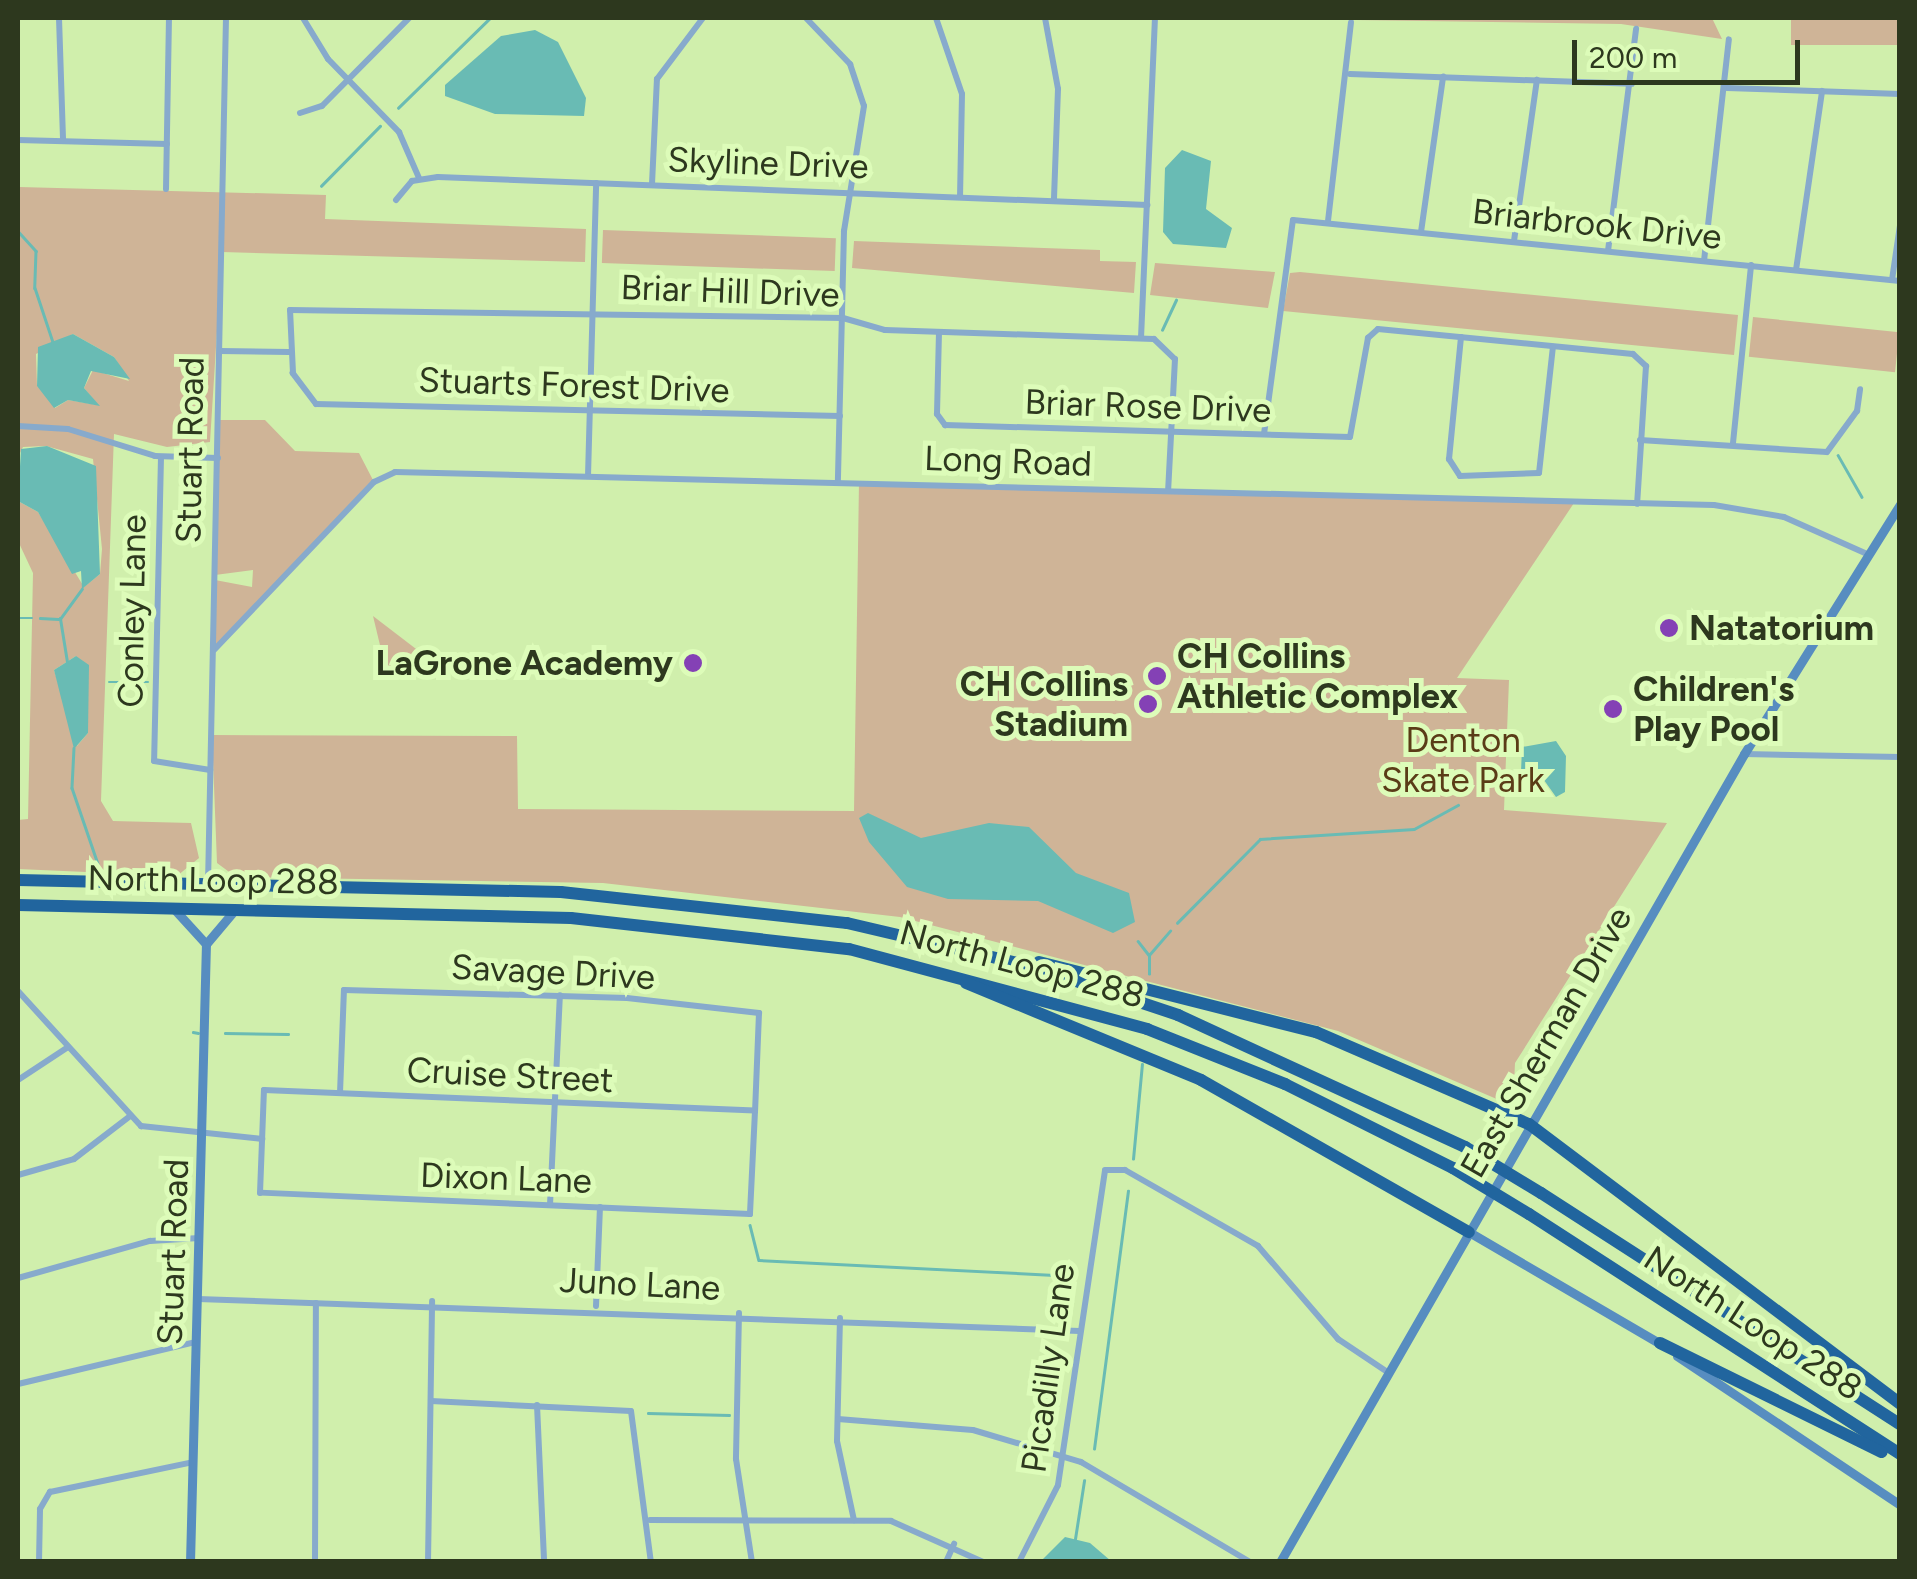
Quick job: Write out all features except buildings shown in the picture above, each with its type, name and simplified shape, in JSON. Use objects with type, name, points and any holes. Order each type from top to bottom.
[{"type":"highway","name":"North Loop 288","points":[[18,880],[649,898],[805,916],[975,951],[1255,1044],[1464,1147],[1541,1192],[1900,1424]]},
{"type":"highway","name":"North Loop 288","points":[[18,905],[621,920],[887,957],[1033,993],[1207,1052],[1453,1168],[1900,1457]]},
{"type":"highway","points":[[975,951],[1316,1032],[1529,1124],[1900,1404]]},
{"type":"highway","points":[[887,957],[1147,1053],[1469,1232]]},
{"type":"highway","points":[[1660,1344],[1900,1457]]},
{"type":"main road","name":"East Sherman Drive","points":[[1280,1562],[1386,1371],[1744,754],[1900,504]]},
{"type":"main road","points":[[172,909],[206,944],[214,925],[238,910]]},
{"type":"main road","name":"Stuart Road","points":[[190,1562],[206,944]]},
{"type":"main road","name":"North Loop 288","points":[[1469,1232],[1660,1344],[1900,1505]]},
{"type":"street","points":[[59,18],[63,141]]},
{"type":"street","points":[[166,189],[169,18]]},
{"type":"street","name":"Stuart Road","points":[[208,884],[226,18]]},
{"type":"street","points":[[303,18],[348,80],[400,132],[419,178],[396,200]]},
{"type":"street","points":[[300,113],[322,106],[409,18]]},
{"type":"street","points":[[652,184],[657,79],[703,18]]},
{"type":"street","points":[[806,18],[850,64],[863,95],[843,318],[838,482]]},
{"type":"street","points":[[936,18],[962,94],[960,196]]},
{"type":"street","points":[[1045,18],[1058,89],[1054,199]]},
{"type":"street","points":[[1141,338],[1155,18]]},
{"type":"street","points":[[1328,221],[1350,74],[1352,22]]},
{"type":"street","points":[[1608,251],[1636,29]]},
{"type":"street","points":[[1704,261],[1727,88],[1729,39]]},
{"type":"street","points":[[1350,74],[1632,84]]},
{"type":"street","points":[[1420,232],[1443,78]]},
{"type":"street","points":[[1514,241],[1537,80]]},
{"type":"street","points":[[1727,88],[1900,94]]},
{"type":"street","points":[[1796,270],[1822,92]]},
{"type":"street","points":[[18,140],[167,144]]},
{"type":"street","name":"Skyline Drive","points":[[419,178],[1147,205]]},
{"type":"street","points":[[588,476],[596,183]]},
{"type":"street","name":"Briarbrook Drive","points":[[1264,434],[1290,222],[1328,221],[1896,281]]},
{"type":"street","points":[[1896,281],[1900,225]]},
{"type":"street","points":[[1733,443],[1751,265]]},
{"type":"street","name":"Briar Hill Drive","points":[[289,352],[292,306],[843,318],[939,332],[1141,338],[1163,343],[1176,363],[1168,432]]},
{"type":"street","name":"Briar Rose Drive","points":[[939,332],[939,421],[1264,434],[1356,434],[1372,332],[1460,337]]},
{"type":"street","points":[[1553,346],[1538,475],[1454,473],[1460,337],[1553,346],[1643,359],[1637,504]]},
{"type":"street","points":[[220,351],[289,352]]},
{"type":"street","name":"Stuarts Forest Drive","points":[[289,352],[308,400],[840,416]]},
{"type":"street","points":[[1640,440],[1831,450],[1858,411],[1860,389]]},
{"type":"street","points":[[18,426],[68,429],[161,456],[218,458]]},
{"type":"street","points":[[1168,432],[1168,491]]},
{"type":"street","name":"Conley Lane","points":[[161,456],[156,766],[210,770]]},
{"type":"street","name":"Long Road","points":[[214,650],[383,475],[588,476],[1637,504],[1771,513],[1868,554]]},
{"type":"street","points":[[1744,754],[1900,756]]},
{"type":"street","name":"Savage Drive","points":[[340,1093],[344,990],[560,995],[759,1013],[755,1110]]},
{"type":"street","points":[[18,992],[130,1116],[160,1132],[262,1138]]},
{"type":"street","points":[[550,1205],[560,995]]},
{"type":"street","points":[[18,1080],[68,1047]]},
{"type":"street","name":"Cruise Street","points":[[262,1138],[264,1090],[755,1110]]},
{"type":"street","name":"Dixon Lane","points":[[262,1138],[260,1193],[750,1214],[755,1110]]},
{"type":"street","points":[[18,1174],[74,1159],[130,1116]]},
{"type":"street","name":"Picadilly Lane","points":[[1020,1562],[1048,1516],[1062,1458],[1100,1174],[1125,1170],[1258,1246],[1338,1339],[1386,1371]]},
{"type":"street","points":[[596,1307],[600,1208]]},
{"type":"street","points":[[18,1278],[150,1241],[200,1238]]},
{"type":"street","name":"Juno Lane","points":[[198,1298],[596,1307],[1078,1331]]},
{"type":"street","points":[[428,1562],[432,1301]]},
{"type":"street","points":[[315,1562],[316,1302]]},
{"type":"street","points":[[740,1314],[736,1459],[751,1518],[752,1562]]},
{"type":"street","points":[[840,1318],[838,1419],[854,1520]]},
{"type":"street","points":[[18,1384],[198,1342]]},
{"type":"street","points":[[431,1402],[536,1404],[632,1413],[650,1520],[652,1562]]},
{"type":"street","points":[[536,1404],[544,1562]]},
{"type":"street","points":[[838,1419],[973,1430],[1099,1470],[1250,1562]]},
{"type":"street","points":[[40,1562],[40,1509],[50,1492],[194,1462]]},
{"type":"street","points":[[650,1520],[854,1520],[913,1526],[954,1544],[982,1562]]},
{"type":"street","points":[[946,1562],[954,1544]]},
{"type":"green space","points":[[1224,18],[1712,18],[1722,39],[1621,24]]},
{"type":"green space","points":[[1791,18],[1899,18],[1899,45],[1791,45]]},
{"type":"green space","points":[[18,117],[19,187],[326,195],[325,219],[586,229],[585,262],[222,252],[210,442],[167,447],[114,434],[101,801],[113,821],[191,823],[199,858],[177,876],[18,869],[18,820],[28,819],[33,573],[18,541],[18,501],[38,512],[84,587],[100,574],[102,549],[93,459],[46,446],[23,447],[18,457]],"holes":[[[73,334],[114,357],[129,381],[93,370],[84,388],[98,405],[68,400],[55,408],[49,390],[37,386],[36,354]],[[76,656],[88,733],[77,746],[54,670]]]},
{"type":"green space","points":[[603,230],[836,238],[835,271],[602,263]]},
{"type":"green space","points":[[854,241],[1100,250],[1100,261],[1136,262],[1134,293],[852,268]]},
{"type":"green space","points":[[1155,263],[1275,272],[1268,308],[1150,295]]},
{"type":"green space","points":[[1290,273],[1738,315],[1734,355],[1283,311]]},
{"type":"green space","points":[[1753,317],[1899,332],[1895,372],[1749,357]]},
{"type":"green space","points":[[218,420],[265,420],[295,451],[359,453],[374,482],[214,650],[215,580],[252,587],[253,570],[215,575]]},
{"type":"green space","name":"Denton Skate Park","points":[[859,482],[1574,503],[1457,678],[1509,680],[1504,810],[1667,823],[1515,1063],[1513,1106],[1338,1031],[900,917],[603,883],[236,877],[217,863],[212,735],[517,736],[518,809],[854,811]]},
{"type":"green space","points":[[373,616],[437,665],[436,677],[385,666]]},
{"type":"water","points":[[535,30],[558,42],[586,98],[584,116],[495,114],[445,96],[445,85],[501,36]]},
{"type":"water","points":[[1182,150],[1211,161],[1206,209],[1232,228],[1226,248],[1173,244],[1163,232],[1165,168]]},
{"type":"water","points":[[73,334],[114,357],[130,379],[91,371],[84,388],[100,406],[68,400],[54,408],[37,386],[38,347]]},
{"type":"water","points":[[47,446],[96,466],[100,574],[82,589],[81,571],[72,574],[38,512],[18,501],[21,449]]},
{"type":"water","points":[[76,656],[89,665],[88,733],[74,749],[54,670]]},
{"type":"water","points":[[1556,741],[1566,756],[1565,792],[1556,797],[1539,773],[1521,772],[1522,747]]},
{"type":"water","points":[[868,813],[921,838],[989,823],[1029,827],[1076,873],[1129,893],[1135,922],[1113,933],[1038,901],[948,899],[907,887],[869,842],[859,818]]},
{"type":"water","points":[[1065,1537],[1090,1543],[1111,1561],[1041,1561]]},
{"type":"waterway","points":[[398,108],[490,18]]},
{"type":"waterway","points":[[321,186],[380,126]]},
{"type":"waterway","points":[[18,231],[36,251],[35,288],[53,342]]},
{"type":"waterway","points":[[1162,330],[1176,300]]},
{"type":"waterway","points":[[1838,455],[1862,497]]},
{"type":"waterway","points":[[67,662],[60,619],[82,589]]},
{"type":"waterway","points":[[18,618],[32,618]]},
{"type":"waterway","points":[[40,618],[58,619]]},
{"type":"waterway","points":[[109,682],[148,682]]},
{"type":"waterway","points":[[74,748],[72,788],[98,864]]},
{"type":"waterway","points":[[1177,923],[1260,839],[1414,829],[1458,805]]},
{"type":"waterway","points":[[1149,974],[1149,955],[1170,931]]},
{"type":"waterway","points":[[1138,941],[1149,955]]},
{"type":"waterway","points":[[193,1032],[198,1033]]},
{"type":"waterway","points":[[225,1033],[288,1034]]},
{"type":"waterway","points":[[1133,1159],[1142,1064]]},
{"type":"waterway","points":[[1094,1449],[1128,1191]]},
{"type":"waterway","points":[[750,1225],[759,1260],[1074,1276]]},
{"type":"waterway","points":[[648,1413],[729,1415]]},
{"type":"waterway","points":[[1075,1539],[1084,1481]]},
{"type":"place","name":"Natatorium","points":[[1669,628]]},
{"type":"place","name":"LaGrone Academy","points":[[693,663]]},
{"type":"place","name":"CH Collins Athletic Complex","points":[[1157,676]]},
{"type":"place","name":"CH Collins Stadium","points":[[1148,704]]},
{"type":"place","name":"Children's Play Pool","points":[[1613,709]]}]
